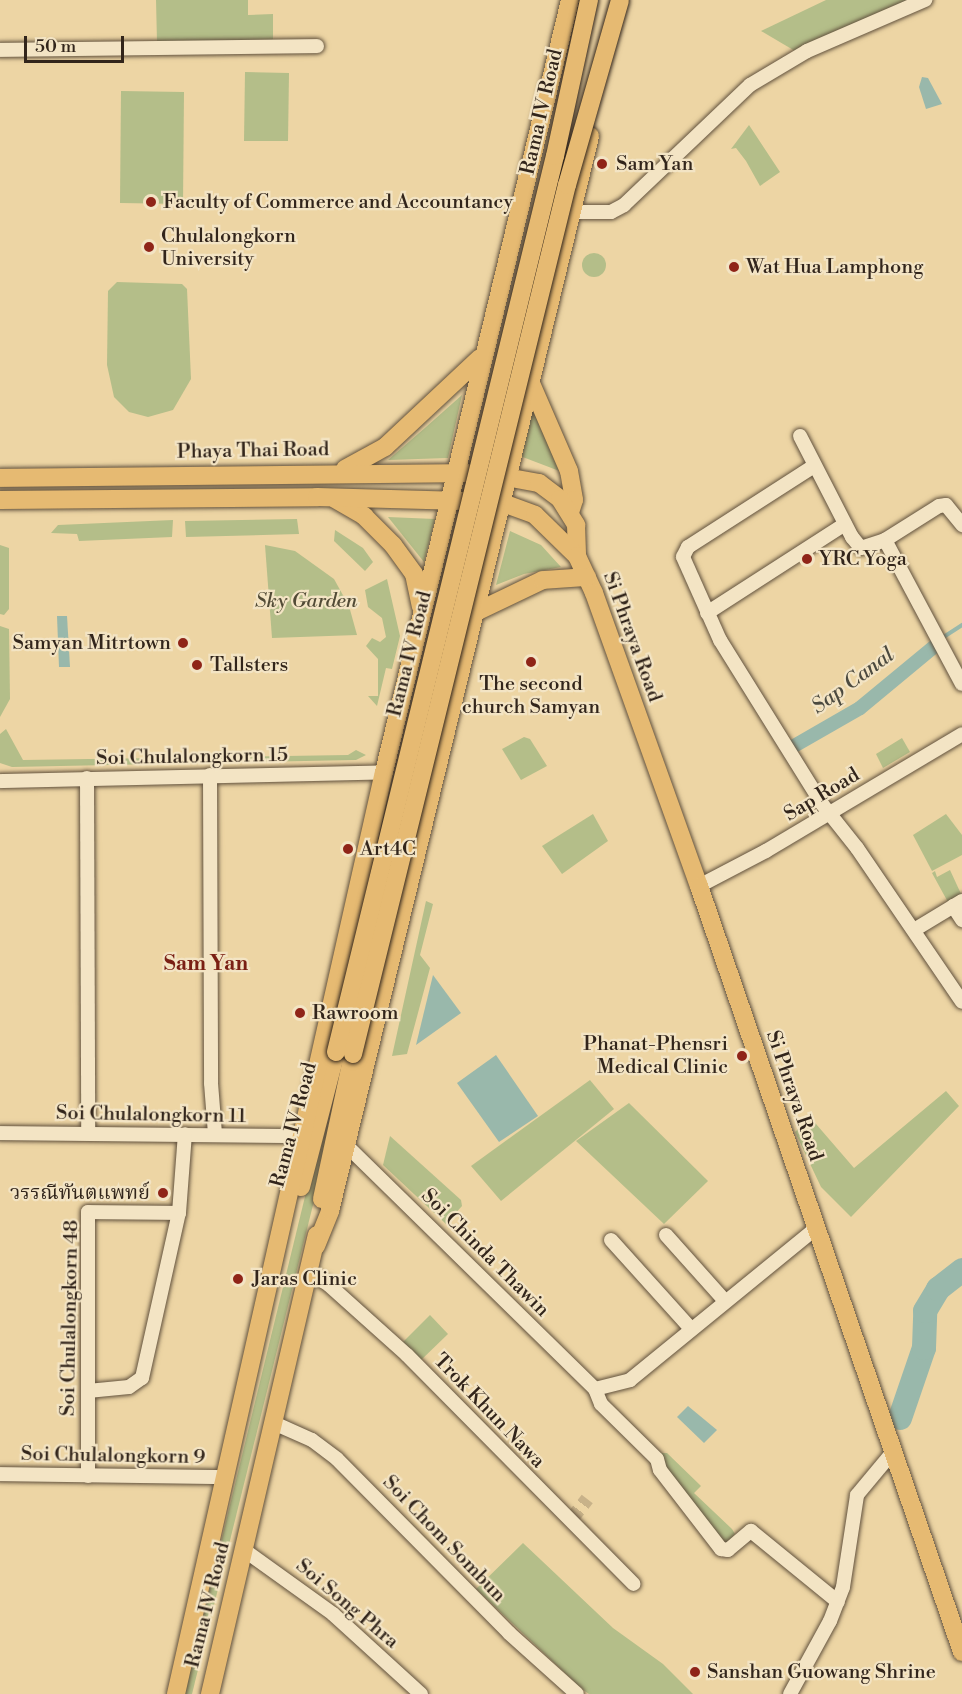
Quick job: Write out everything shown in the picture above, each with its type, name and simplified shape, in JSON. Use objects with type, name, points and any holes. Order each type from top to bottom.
[{"type":"main road","name":"Rama IV Road","points":[[176,1694],[384,772],[570,0]]},
{"type":"main road","name":"Rama IV Road","points":[[530,162],[572,66],[591,0]]},
{"type":"main road","name":"Rama IV Road","points":[[210,1694],[276,1424],[316,1246],[344,1053],[591,0]]},
{"type":"main road","name":"Rama IV Road","points":[[580,174],[614,0]]},
{"type":"main road","name":"Rama IV Road","points":[[271,1274],[344,1053],[564,197],[622,0]]},
{"type":"main road","name":"Rama IV Road","points":[[316,1246],[330,1211],[622,0]]},
{"type":"main road","points":[[338,472],[385,447],[458,383],[483,355]]},
{"type":"main road","points":[[530,381],[569,471],[573,500],[570,512]]},
{"type":"main road","name":"Phaya Thai Road","points":[[0,478],[338,472],[507,476]]},
{"type":"main road","name":"Si Phraya Road","points":[[507,476],[548,488],[570,512],[576,525],[577,556]]},
{"type":"main road","points":[[333,498],[364,516],[404,559],[420,587],[422,616]]},
{"type":"main road","points":[[0,500],[333,498],[450,499],[500,502]]},
{"type":"main road","name":"Si Phraya Road","points":[[500,502],[535,515],[577,556],[587,577],[699,886],[962,1652]]},
{"type":"main road","points":[[474,613],[543,580],[587,577]]},
{"type":"main road","points":[[396,725],[412,709],[427,704],[437,710],[443,736]]},
{"type":"street","points":[[571,212],[611,212],[624,205],[663,171],[750,85],[807,51],[925,0]]},
{"type":"street","points":[[0,50],[317,46]]},
{"type":"street","points":[[800,436],[845,524],[861,548],[885,540],[946,505],[962,525]]},
{"type":"street","points":[[814,466],[684,550],[683,557],[720,640],[830,813],[914,930],[962,1002]]},
{"type":"street","points":[[707,613],[845,524]]},
{"type":"street","points":[[885,540],[962,684]]},
{"type":"street","name":"Sap Road","points":[[699,886],[830,813],[962,734]]},
{"type":"street","name":"Soi Chulalongkorn 15","points":[[0,781],[384,772]]},
{"type":"street","points":[[210,775],[211,1083],[215,1134]]},
{"type":"street","points":[[87,778],[88,1131]]},
{"type":"street","points":[[914,930],[958,904],[962,920]]},
{"type":"street","name":"Soi Chulalongkorn 11","points":[[0,1132],[88,1131],[302,1136]]},
{"type":"street","points":[[88,1391],[129,1387],[142,1378],[179,1213],[185,1134]]},
{"type":"street","name":"Soi Chinda Thawin","points":[[346,1145],[595,1389],[601,1404],[657,1459],[660,1470],[721,1549],[728,1550],[751,1531],[838,1602]]},
{"type":"street","name":"Soi Chulalongkorn 48","points":[[88,1476],[88,1212],[179,1213]]},
{"type":"street","points":[[595,1389],[630,1380],[816,1229]]},
{"type":"street","points":[[666,1235],[725,1301]]},
{"type":"street","points":[[611,1240],[691,1329]]},
{"type":"street","name":"Trok Khun Nawa","points":[[310,1273],[329,1285],[407,1355],[634,1584]]},
{"type":"street","name":"Soi Chom Sombun","points":[[276,1424],[312,1440],[337,1459],[509,1633],[578,1694]]},
{"type":"street","points":[[790,1694],[838,1602],[847,1575],[857,1495],[892,1453]]},
{"type":"street","name":"Soi Chulalongkorn 9","points":[[0,1474],[225,1477]]},
{"type":"street","name":"Soi Song Phra","points":[[244,1550],[333,1614],[421,1694]]},
{"type":"green space","points":[[156,0],[248,0],[248,15],[273,14],[273,41],[157,42]]},
{"type":"green space","points":[[826,0],[905,0],[907,3],[795,51],[761,31]]},
{"type":"green space","points":[[245,72],[289,73],[288,141],[244,141]]},
{"type":"green space","points":[[121,91],[184,92],[183,204],[120,203]]},
{"type":"green space","points":[[749,125],[780,172],[760,186],[736,148],[731,149]]},
{"type":"green space","points":[[594,253],[602,257],[606,265],[602,273],[594,277],[586,273],[582,265],[586,257]]},
{"type":"green space","points":[[117,282],[182,284],[187,289],[191,379],[173,410],[148,417],[129,412],[114,397],[107,365],[108,291]]},
{"type":"green space","points":[[462,395],[448,458],[388,460],[426,427]]},
{"type":"green space","points":[[533,403],[562,472],[520,456]]},
{"type":"green space","points":[[388,517],[435,519],[424,562]]},
{"type":"green space","points":[[297,519],[299,534],[186,537],[185,521]]},
{"type":"green space","points":[[173,520],[172,537],[79,541],[77,534],[51,533],[58,525]]},
{"type":"green space","points":[[335,530],[363,548],[373,562],[365,571],[334,541]]},
{"type":"green space","points":[[510,531],[541,545],[561,567],[524,574],[496,585]]},
{"type":"green space","points":[[0,545],[9,548],[9,609],[4,615],[0,614]]},
{"type":"green space","name":"Sky Garden","points":[[265,545],[295,551],[334,579],[349,606],[357,635],[272,638]]},
{"type":"green space","points":[[387,579],[400,636],[392,669],[386,668],[377,706],[368,696],[378,696],[378,659],[366,646],[372,638],[380,642],[386,637],[382,618],[368,607],[365,590]]},
{"type":"green space","points":[[0,626],[9,629],[10,699],[0,717]]},
{"type":"green space","points":[[6,729],[23,760],[348,755],[356,750],[366,755],[356,760],[12,767],[0,763],[0,734]]},
{"type":"green space","points":[[524,737],[530,739],[547,766],[521,780],[502,749]]},
{"type":"green space","points":[[902,738],[910,752],[883,768],[876,754]]},
{"type":"green space","points":[[593,814],[608,841],[562,874],[542,846]]},
{"type":"green space","points":[[946,814],[962,835],[962,855],[932,871],[913,835]]},
{"type":"green space","points":[[408,821],[192,1694],[184,1694],[338,1061]]},
{"type":"green space","points":[[950,870],[962,896],[949,904],[932,873],[935,871],[937,877]]},
{"type":"green space","points":[[426,901],[433,904],[420,955],[430,968],[407,1054],[392,1056]]},
{"type":"green space","points":[[590,1080],[614,1109],[501,1201],[471,1166]]},
{"type":"green space","points":[[946,1091],[959,1106],[851,1217],[821,1187],[795,1132],[810,1117],[854,1168]]},
{"type":"green space","points":[[629,1103],[708,1181],[664,1224],[576,1141]]},
{"type":"green space","points":[[390,1136],[461,1200],[462,1206],[446,1224],[383,1165]]},
{"type":"green space","points":[[430,1315],[448,1334],[419,1362],[401,1344]]},
{"type":"green space","points":[[660,1453],[667,1453],[701,1486],[694,1493],[732,1529],[735,1534],[725,1545],[664,1466]]},
{"type":"green space","points":[[523,1543],[613,1628],[663,1664],[693,1694],[589,1694],[582,1689],[476,1589]]},
{"type":"shaded area","points":[[922,77],[928,78],[942,104],[926,109],[919,87]]},
{"type":"shaded area","points":[[57,616],[67,616],[70,667],[59,667]]},
{"type":"shaded area","points":[[433,975],[461,1013],[416,1045]]},
{"type":"shaded area","points":[[496,1055],[538,1116],[499,1142],[457,1083]]},
{"type":"shaded area","points":[[688,1406],[717,1430],[704,1443],[677,1417]]},
{"type":"waterway","name":"Sap Canal","points":[[942,638],[962,625]]},
{"type":"waterway","name":"Sap Canal","points":[[794,746],[860,708],[935,646]]},
{"type":"waterway","points":[[900,1418],[924,1348],[925,1311],[938,1289],[962,1270]]},
{"type":"tunnel","points":[[570,1521],[587,1499]]},
{"type":"place","name":"Sam Yan","points":[[602,164]]},
{"type":"place","name":"Faculty of Commerce and Accountancy","points":[[151,202]]},
{"type":"place","name":"Chulalongkorn University","points":[[149,247]]},
{"type":"place","name":"Wat Hua Lamphong","points":[[734,267]]},
{"type":"place","name":"YRC Yoga","points":[[807,559]]},
{"type":"place","name":"Samyan Mitrtown","points":[[183,643]]},
{"type":"place","name":"The second church Samyan","points":[[531,662]]},
{"type":"place","name":"Tallsters","points":[[197,665]]},
{"type":"place","name":"Art4C","points":[[348,849]]},
{"type":"place","name":"Rawroom","points":[[300,1013]]},
{"type":"place","name":"Phanat-Phensri Medical Clinic","points":[[742,1056]]},
{"type":"place","name":"วรรณีทันตแพทย์","points":[[163,1193]]},
{"type":"place","name":"Jaras Clinic","points":[[238,1279]]},
{"type":"place","name":"Sanshan Guowang Shrine","points":[[695,1672]]},
{"type":"district","name":"Sam Yan","points":[[206,964]]}]
